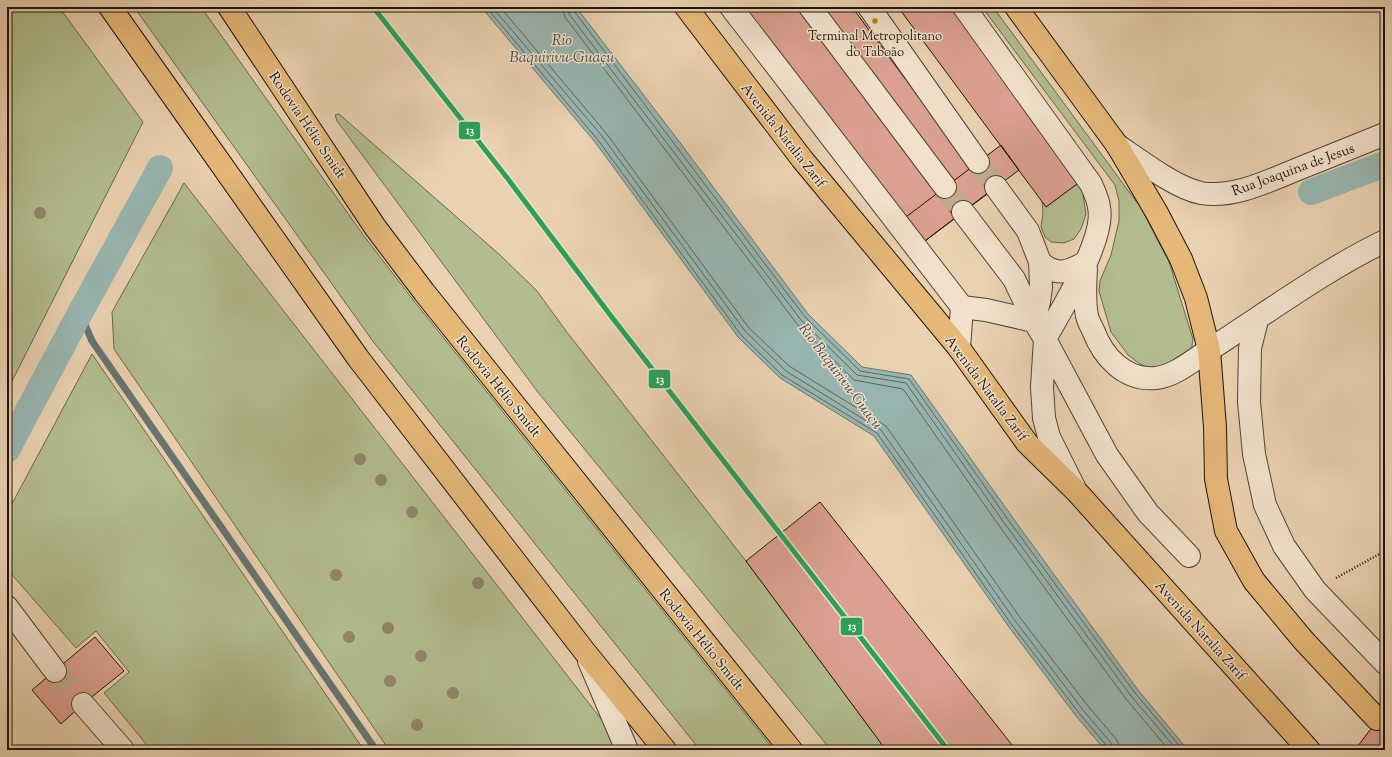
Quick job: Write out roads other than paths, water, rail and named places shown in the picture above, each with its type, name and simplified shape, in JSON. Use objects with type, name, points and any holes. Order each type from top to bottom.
[{"type":"main road","points":[[110,7],[358,358],[585,652],[665,750]]},
{"type":"main road","name":"Rodovia Hélio Smidt","points":[[229,7],[375,227],[424,292],[791,750]]},
{"type":"main road","name":"Avenida Natalia Zarif","points":[[686,7],[802,159],[959,348],[1027,443],[1077,492],[1309,750]]},
{"type":"main road","points":[[1016,7],[1117,145],[1157,213],[1180,259],[1196,298],[1209,350],[1215,427],[1216,479],[1226,531],[1254,581],[1304,641],[1377,719]]},
{"type":"street","points":[[731,7],[962,307],[959,348]]},
{"type":"street","points":[[810,7],[945,187]]},
{"type":"street","points":[[869,7],[978,162]]},
{"type":"street","points":[[964,7],[1091,184],[1100,208],[1098,232],[1086,262],[1067,299],[1040,330]]},
{"type":"street","name":"Rua Joaquina de Jesus","points":[[1117,145],[1140,162],[1190,190],[1218,195],[1234,192],[1265,182],[1385,134]]},
{"type":"street","points":[[996,187],[1028,231],[1040,262],[1041,287],[1039,302],[1044,418],[1049,437],[1077,492]]},
{"type":"street","points":[[963,212],[1014,280],[1107,455],[1148,513],[1189,556]]},
{"type":"street","points":[[1086,262],[1085,292],[1087,317],[1096,339],[1106,356],[1121,369],[1137,376],[1156,378],[1188,364],[1318,279],[1385,241]]},
{"type":"street","points":[[1040,262],[1047,268],[1054,271],[1064,271],[1074,269],[1086,262]]},
{"type":"street","points":[[962,307],[986,310],[1040,330]]},
{"type":"street","points":[[1257,320],[1249,357],[1249,402],[1254,454],[1265,504],[1284,546],[1314,590],[1385,663]]},
{"type":"street","points":[[7,607],[56,671]]},
{"type":"street","points":[[585,652],[627,750]]},
{"type":"street","points":[[83,704],[123,750]]},
{"type":"water","name":"Rio Baquirivu-Guaçu","points":[[481,7],[576,7],[675,136],[808,314],[862,367],[911,375],[1138,690],[1188,750],[1105,750],[1076,716],[1009,627],[874,436],[780,378],[738,337],[595,142]]},
{"type":"waterway","points":[[1311,192],[1385,164]]},
{"type":"waterway","points":[[7,450],[160,168]]},
{"type":"waterway","points":[[80,313],[92,341],[376,750]]},
{"type":"tunnel","points":[[978,162],[996,187]]},
{"type":"tunnel","points":[[945,187],[963,212]]},
{"type":"tunnel","points":[[55,671],[83,704]]},
{"type":"place","name":"Terminal Metropolitano do Taboão","points":[[875,21]]}]
